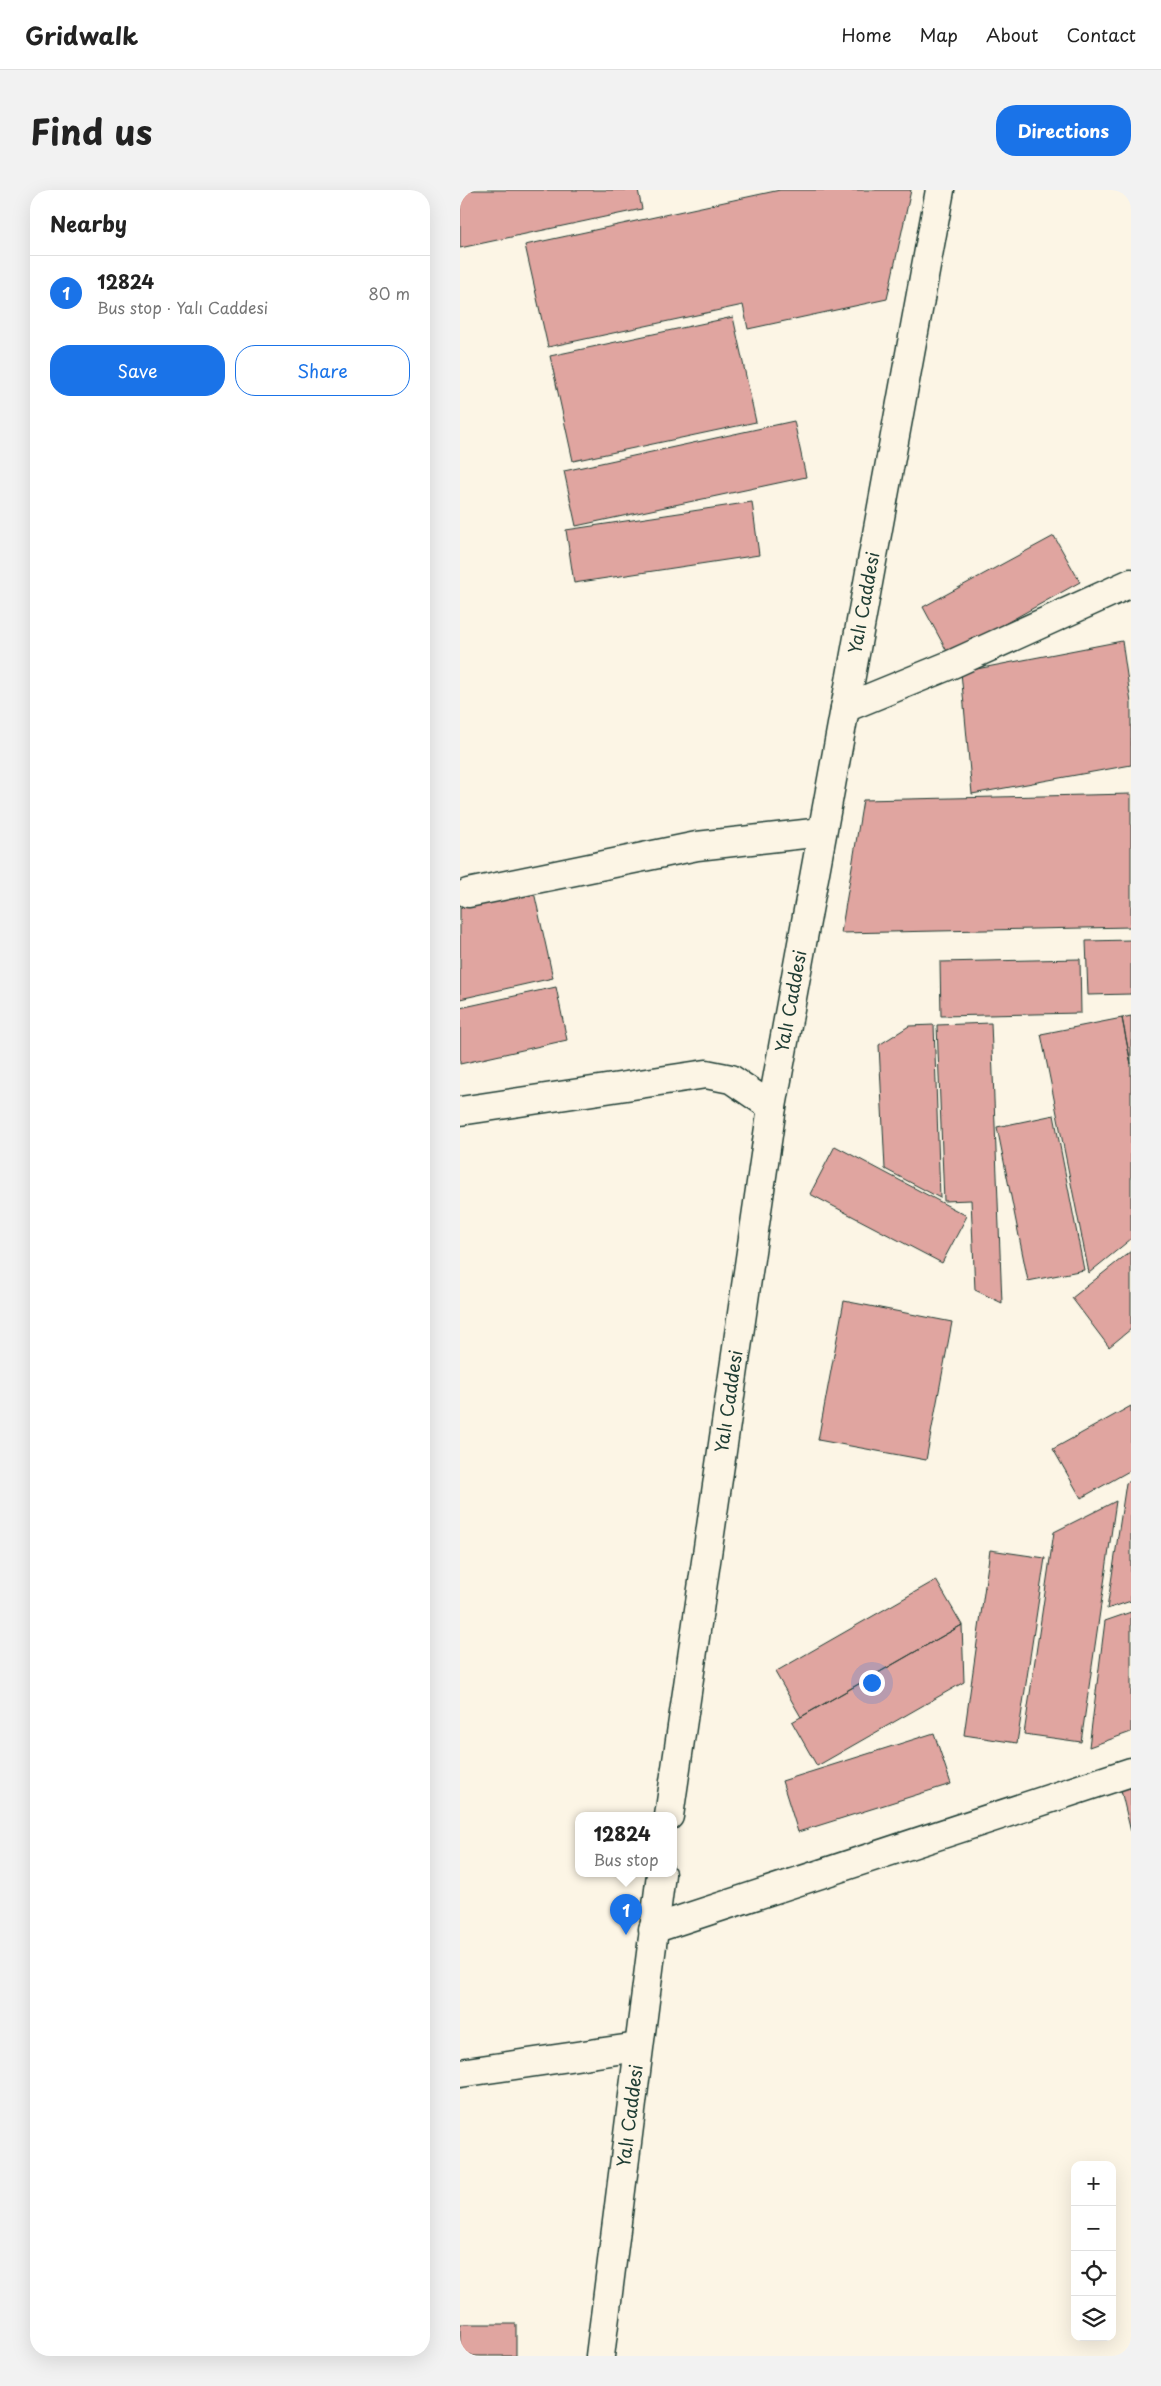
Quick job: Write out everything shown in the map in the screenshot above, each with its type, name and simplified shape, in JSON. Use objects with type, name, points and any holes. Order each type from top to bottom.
[{"type":"street","name":"Yalı Caddesi","points":[[670,1812],[772,1107],[940,190]]},
{"type":"street","points":[[845,708],[950,665],[1131,582]]},
{"type":"street","points":[[468,894],[697,846],[822,832]]},
{"type":"street","points":[[460,1111],[706,1074],[731,1080],[772,1107]]},
{"type":"street","points":[[653,1929],[1131,1772]]},
{"type":"street","name":"Yalı Caddesi","points":[[600,2356],[661,1877]]},
{"type":"street","points":[[460,2073],[638,2047]]},
{"type":"building","points":[[460,190],[638,190],[642,209],[460,248]]},
{"type":"building","points":[[780,190],[911,190],[887,299],[748,329],[743,305],[548,347],[525,245]]},
{"type":"building","points":[[733,317],[756,422],[573,461],[550,356]]},
{"type":"building","points":[[794,421],[806,477],[576,526],[564,471]]},
{"type":"building","points":[[752,502],[759,555],[574,583],[566,530]]},
{"type":"building","points":[[1054,536],[1080,582],[949,655],[923,607]]},
{"type":"building","points":[[1122,641],[1131,703],[1131,765],[972,794],[961,672]]},
{"type":"building","points":[[1131,794],[1131,927],[841,933],[863,800]]},
{"type":"building","points":[[534,892],[553,978],[460,999],[460,908]]},
{"type":"building","points":[[1131,940],[1131,994],[1088,995],[1086,941]]},
{"type":"building","points":[[1080,959],[1081,1013],[941,1016],[940,962]]},
{"type":"building","points":[[556,987],[567,1040],[460,1064],[460,1008]]},
{"type":"building","points":[[1131,1016],[1131,1064],[1122,1018]]},
{"type":"building","points":[[1122,1018],[1131,1064],[1131,1239],[1089,1273],[1041,1034]]},
{"type":"building","points":[[991,1023],[1002,1303],[975,1290],[971,1200],[944,1201],[937,1025]]},
{"type":"building","points":[[934,1025],[940,1198],[885,1169],[879,1045],[909,1026]]},
{"type":"building","points":[[1054,1115],[1084,1270],[1028,1281],[997,1127]]},
{"type":"building","points":[[835,1146],[967,1216],[942,1263],[810,1194]]},
{"type":"building","points":[[1131,1251],[1131,1329],[1109,1347],[1072,1298]]},
{"type":"building","points":[[844,1301],[952,1322],[926,1460],[818,1440]]},
{"type":"building","points":[[1131,1406],[1131,1470],[1081,1498],[1053,1449]]},
{"type":"building","points":[[1131,1481],[1131,1601],[1107,1609],[1126,1483]]},
{"type":"building","points":[[1116,1501],[1081,1742],[1024,1734],[1054,1532]]},
{"type":"building","points":[[990,1550],[1045,1558],[1017,1743],[964,1735]]},
{"type":"building","points":[[936,1580],[962,1625],[801,1717],[775,1672]]},
{"type":"building","points":[[1131,1612],[1131,1732],[1089,1747],[1105,1621]]},
{"type":"building","points":[[962,1625],[964,1682],[817,1766],[792,1722]]},
{"type":"building","points":[[934,1733],[951,1784],[798,1832],[782,1781]]},
{"type":"building","points":[[1131,1779],[1131,1832],[1119,1782]]},
{"type":"building","points":[[460,2324],[516,2324],[516,2356],[460,2356]]},
{"type":"place","name":"12824","points":[[626,1935]]}]
